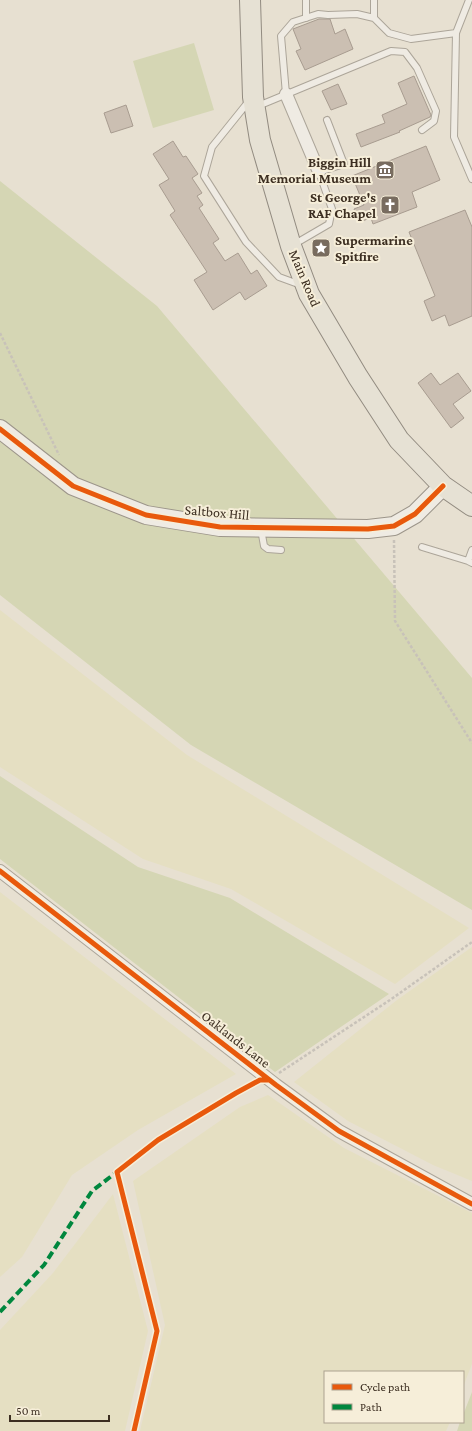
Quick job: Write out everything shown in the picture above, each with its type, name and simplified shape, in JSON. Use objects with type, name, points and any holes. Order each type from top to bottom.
[{"type":"main road","name":"Main Road","points":[[250,0],[254,102],[260,140],[291,246],[308,294],[358,377],[399,440],[443,486],[472,506]]},
{"type":"street","points":[[286,94],[319,172]]},
{"type":"street","name":"Saltbox Hill","points":[[0,429],[74,486],[146,515],[220,527],[368,529],[394,526],[415,514],[443,486]]},
{"type":"street","name":"Oaklands Lane","points":[[0,871],[269,1080],[339,1131],[472,1204]]},
{"type":"lane","points":[[306,0],[306,18]]},
{"type":"lane","points":[[374,0],[374,18]]},
{"type":"lane","points":[[469,0],[456,33],[454,137],[472,179]]},
{"type":"lane","points":[[286,94],[281,36],[293,22],[318,14],[357,14],[374,18],[389,33],[411,39],[456,33]]},
{"type":"lane","points":[[306,288],[279,277],[246,242],[204,176],[212,147],[254,102],[286,94],[391,51],[405,52],[416,68],[436,110],[434,121],[422,130]]},
{"type":"lane","points":[[291,246],[329,224],[332,208],[319,172],[344,164],[327,120]]},
{"type":"lane","points":[[261,527],[264,546],[268,549],[282,550]]},
{"type":"lane","points":[[422,547],[470,562],[472,550]]},
{"type":"path","points":[[0,333],[60,458]]},
{"type":"path","points":[[394,526],[395,621],[472,743]]},
{"type":"path","points":[[269,1080],[390,1000],[472,942]]},
{"type":"shaded area","points":[[0,610],[187,755],[469,928],[395,984],[231,889],[143,859],[0,767]]},
{"type":"shaded area","points":[[0,892],[236,1074],[138,1130],[72,1175],[22,1257],[0,1277]]},
{"type":"shaded area","points":[[472,947],[472,1181],[433,1165],[348,1121],[294,1082],[397,1000]]},
{"type":"shaded area","points":[[268,1095],[344,1148],[472,1213],[472,1364],[464,1384],[464,1371],[324,1371],[324,1423],[450,1423],[446,1431],[140,1431],[165,1325],[133,1181],[240,1107]]},
{"type":"shaded area","points":[[113,1194],[148,1331],[125,1431],[0,1431],[0,1330],[53,1273]]},
{"type":"green space","points":[[194,43],[214,110],[153,128],[133,61]]},
{"type":"green space","points":[[0,181],[157,306],[472,678],[472,910],[191,745],[0,595]]},
{"type":"green space","points":[[0,776],[138,867],[230,898],[389,994],[275,1072],[0,859]]},
{"type":"green space","points":[[472,1392],[472,1431],[457,1431],[460,1423],[464,1423],[464,1412]]},
{"type":"building","points":[[319,19],[330,19],[335,34],[345,29],[353,49],[305,70],[296,51],[301,49],[293,29]]},
{"type":"building","points":[[414,76],[431,115],[430,117],[399,131],[400,132],[361,147],[356,134],[385,123],[382,115],[407,104],[398,83]]},
{"type":"building","points":[[338,84],[347,104],[331,110],[322,91]]},
{"type":"building","points":[[126,105],[133,126],[111,133],[104,113]]},
{"type":"building","points":[[173,141],[183,157],[186,156],[198,174],[192,178],[202,193],[197,196],[203,205],[199,208],[219,239],[213,243],[225,261],[238,253],[251,274],[257,270],[267,286],[245,300],[240,292],[213,310],[194,280],[207,272],[170,215],[175,211],[159,185],[169,179],[153,154]]},
{"type":"building","points":[[426,146],[440,180],[412,192],[417,207],[373,224],[371,218],[359,222],[354,209],[364,205],[352,176]]},
{"type":"building","points":[[465,210],[472,227],[472,316],[449,326],[445,315],[432,321],[424,301],[435,296],[409,232]]},
{"type":"building","points":[[431,373],[440,385],[458,373],[471,391],[453,404],[464,418],[451,428],[418,383]]},
{"type":"marked path","points":[[0,1312],[44,1265],[92,1191],[118,1171]]},
{"type":"cycle path","points":[[0,429],[73,486],[146,515],[220,527],[368,529],[394,526],[415,514],[443,486]]},
{"type":"cycle path","points":[[0,871],[276,1085],[339,1131],[472,1204]]},
{"type":"cycle path","points":[[134,1431],[157,1331],[117,1172],[158,1140],[260,1080],[269,1080]]},
{"type":"place","name":"Biggin Hill Memorial Museum","points":[[385,170]]},
{"type":"place","name":"St George's RAF Chapel","points":[[390,205]]},
{"type":"place","name":"Supermarine Spitfire","points":[[321,248]]}]
